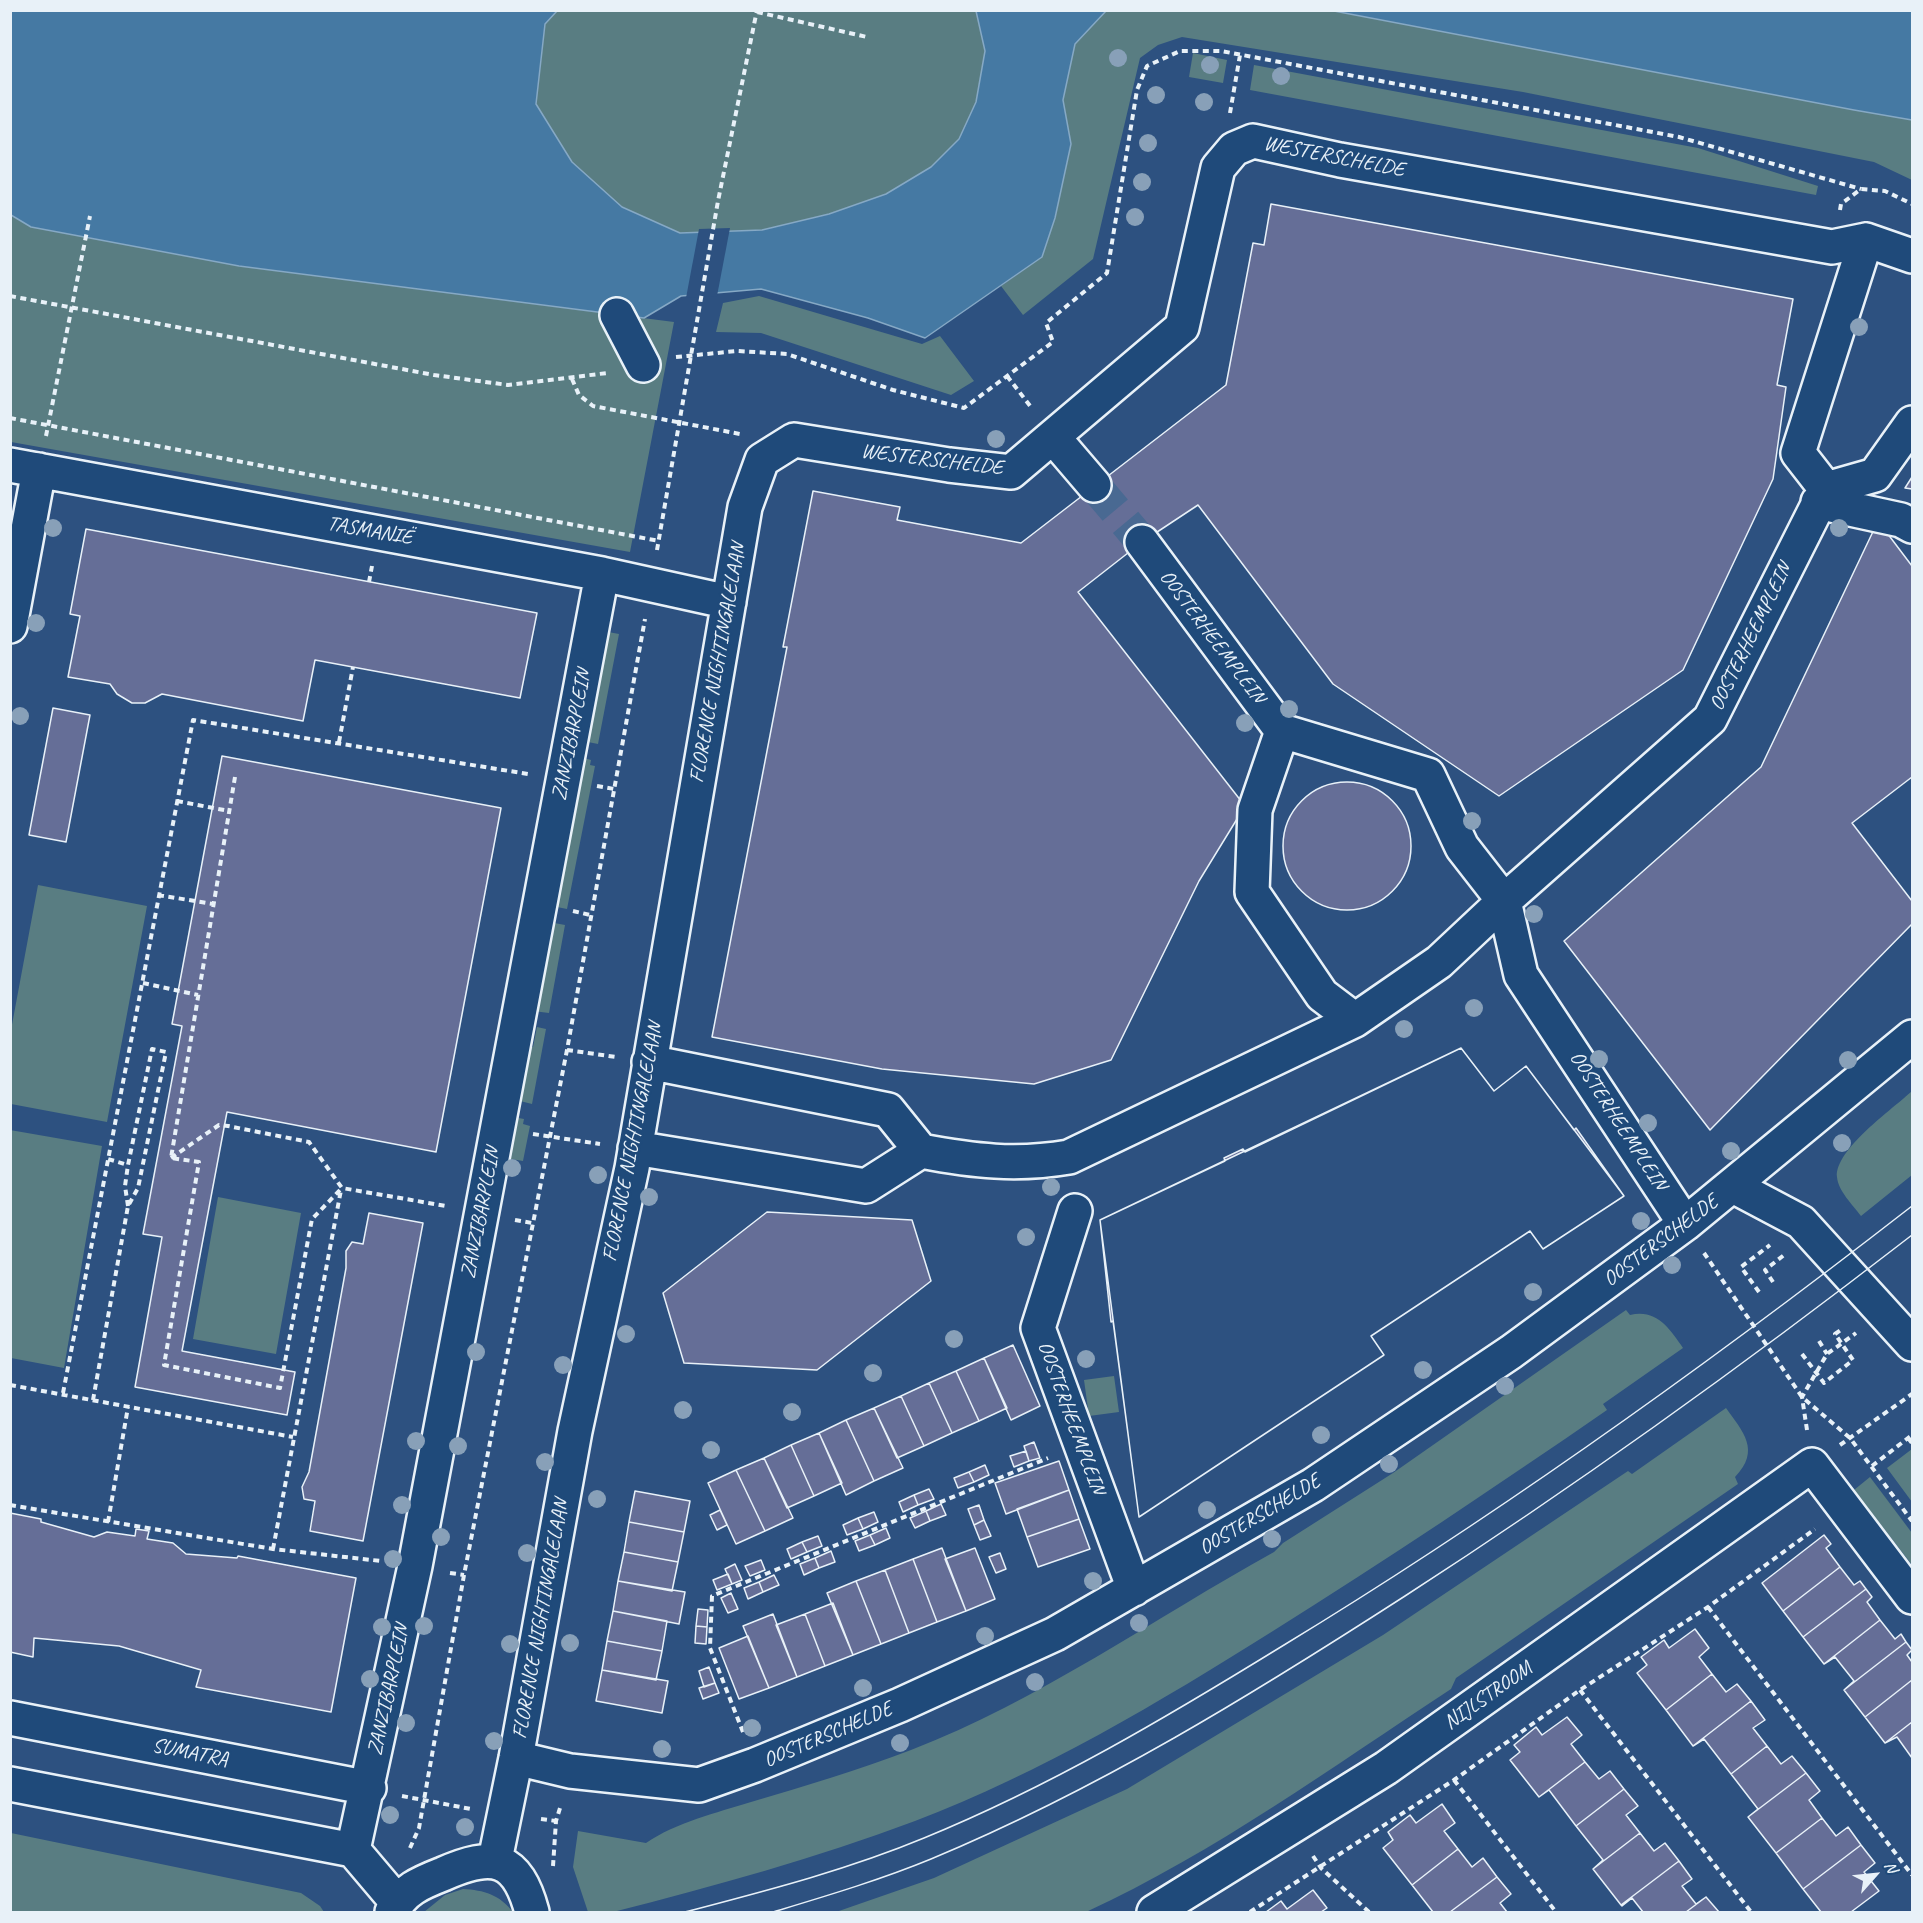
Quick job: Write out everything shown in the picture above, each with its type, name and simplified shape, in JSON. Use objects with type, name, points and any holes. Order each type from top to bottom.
[{"type":"street","name":"WESTERSCHELDE","points":[[794,440],[949,465],[1011,472],[1182,327],[1218,168],[1234,149],[1253,141],[1340,160],[1832,247],[1866,240]]},
{"type":"street","points":[[1912,256],[1866,240],[1798,453],[1822,495],[1901,519],[1912,526]]},
{"type":"street","points":[[617,315],[643,364]]},
{"type":"street","points":[[1822,495],[1875,475],[1912,423]]},
{"type":"street","points":[[1053,436],[1094,485]]},
{"type":"street","name":"FLORENCE NIGHTINGALELAAN","points":[[495,1860],[516,1758],[575,1431],[635,1148],[745,507],[762,460],[794,440]]},
{"type":"street","points":[[10,626],[25,467]]},
{"type":"street","name":"TASMANIË","points":[[25,467],[602,574],[729,602]]},
{"type":"street","name":"OOSTERHEEMPLEIN","points":[[921,1151],[979,1162],[1035,1163],[1069,1157],[1355,1020],[1439,963],[1504,901],[1710,719],[1822,495]]},
{"type":"street","name":"OOSTERHEEMPLEIN","points":[[1142,542],[1282,731],[1428,775],[1462,847],[1504,901],[1521,975],[1685,1224]]},
{"type":"street","name":"ZANZIBARPLEIN","points":[[353,1850],[369,1788],[415,1566],[602,574]]},
{"type":"street","points":[[1282,731],[1256,810],[1252,892],[1322,995],[1355,1020]]},
{"type":"street","name":"OOSTERSCHELDE","points":[[516,1758],[570,1771],[699,1785],[755,1765],[900,1705],[1055,1634],[1312,1485],[1511,1352],[1685,1224],[1912,1037]]},
{"type":"street","points":[[635,1148],[866,1186],[921,1151],[888,1110],[649,1062]]},
{"type":"street","points":[[1732,1186],[1801,1222],[1912,1344]]},
{"type":"street","name":"OOSTERHEEMPLEIN","points":[[1075,1211],[1038,1328],[1079,1445],[1134,1589]]},
{"type":"street","name":"NIJLSTROOM","points":[[1154,1912],[1293,1828],[1386,1768],[1812,1466],[1844,1508]]},
{"type":"street","points":[[1844,1508],[1912,1597]]},
{"type":"street","name":"SUMATRA","points":[[10,1718],[369,1788]]},
{"type":"street","points":[[10,1784],[353,1850],[395,1907],[414,1886],[466,1864],[495,1860],[508,1866],[520,1878],[532,1912]]},
{"type":"path","points":[[423,1801],[464,1575],[567,1050],[652,584],[718,201],[757,11],[867,37]]},
{"type":"path","points":[[1230,112],[1240,55]]},
{"type":"path","points":[[25,467],[48,425],[90,216]]},
{"type":"path","points":[[10,296],[444,377],[508,385],[572,379],[579,395],[593,406],[737,433]]},
{"type":"path","points":[[1008,375],[1031,408]]},
{"type":"path","points":[[10,418],[659,541]]},
{"type":"path","points":[[339,742],[353,667]]},
{"type":"path","points":[[63,1393],[193,720],[339,742],[614,789]]},
{"type":"path","points":[[171,1158],[235,777]]},
{"type":"path","points":[[177,801],[229,811]]},
{"type":"path","points":[[158,895],[213,904]]},
{"type":"path","points":[[143,983],[198,995]]},
{"type":"path","points":[[93,1400],[128,1206],[125,1186],[128,1165],[152,1049],[166,1052],[138,1188],[128,1206]]},
{"type":"path","points":[[567,1050],[649,1062]]},
{"type":"path","points":[[171,1158],[219,1125],[228,1126],[309,1142],[342,1188],[428,1203]]},
{"type":"path","points":[[550,1138],[635,1148]]},
{"type":"path","points":[[171,1158],[199,1162],[164,1365],[280,1388],[312,1219],[342,1188]]},
{"type":"path","points":[[108,1159],[128,1165]]},
{"type":"path","points":[[273,1548],[292,1437],[342,1188]]},
{"type":"path","points":[[1685,1224],[1802,1397],[1850,1438],[1912,1521]]},
{"type":"path","points":[[1759,1292],[1741,1267],[1775,1241]]},
{"type":"path","points":[[1765,1270],[1773,1282]]},
{"type":"path","points":[[1802,1354],[1824,1383],[1852,1360],[1834,1334],[1842,1329]]},
{"type":"path","points":[[1802,1397],[1827,1354],[1819,1341]]},
{"type":"path","points":[[10,1385],[292,1437]]},
{"type":"path","points":[[1850,1438],[1912,1394]]},
{"type":"path","points":[[108,1522],[128,1407]]},
{"type":"path","points":[[1872,1466],[1910,1436],[1912,1443]]},
{"type":"path","points":[[755,1765],[710,1648],[712,1596],[1079,1445]]},
{"type":"path","points":[[10,1505],[273,1548],[415,1566]]},
{"type":"path","points":[[1250,1912],[1322,1868],[1454,1780],[1580,1690],[1708,1607],[1844,1508]]},
{"type":"path","points":[[1708,1607],[1912,1875]]},
{"type":"path","points":[[1580,1690],[1750,1912]]},
{"type":"path","points":[[1454,1780],[1556,1912]]},
{"type":"path","points":[[1293,1828],[1322,1868],[1369,1912]]},
{"type":"green space","points":[[557,11],[976,11],[985,51],[976,102],[959,139],[931,167],[886,194],[829,214],[762,230],[680,233],[622,207],[572,162],[536,104],[545,24]]},
{"type":"green space","points":[[1106,11],[1334,11],[1912,120],[1912,180],[1874,162],[1523,92],[1182,37],[1158,45],[1140,58],[1093,259],[1023,315],[1001,286],[1042,257],[1055,218],[1071,144],[1063,100],[1075,44]]},
{"type":"green space","points":[[1193,53],[1227,60],[1223,83],[1189,77]]},
{"type":"green space","points":[[1254,65],[1698,148],[1818,186],[1816,195],[1250,90]]},
{"type":"green space","points":[[10,215],[31,227],[239,266],[674,322],[630,552],[11,442]]},
{"type":"green space","points":[[759,296],[922,344],[940,336],[974,381],[951,395],[761,333],[716,332],[723,303]]},
{"type":"green space","points":[[603,631],[619,634],[598,744],[583,741]]},
{"type":"green space","points":[[580,757],[591,760],[590,765],[595,766],[567,909],[552,906]]},
{"type":"green space","points":[[38,885],[147,906],[107,1122],[11,1104],[11,1030]]},
{"type":"green space","points":[[549,922],[565,925],[549,1013],[533,1011]]},
{"type":"green space","points":[[537,1027],[546,1029],[532,1104],[516,1100],[526,1045],[533,1047]]},
{"type":"green space","points":[[1912,1091],[1912,1175],[1861,1216],[1840,1187],[1837,1177],[1839,1166],[1855,1142]]},
{"type":"green space","points":[[513,1117],[524,1119],[523,1124],[530,1126],[523,1161],[505,1158]]},
{"type":"green space","points":[[10,1130],[102,1146],[64,1368],[11,1358]]},
{"type":"green space","points":[[218,1197],[301,1213],[276,1354],[193,1339]]},
{"type":"green space","points":[[1626,1310],[1630,1315],[1648,1315],[1661,1322],[1683,1348],[1603,1404],[1607,1410],[1483,1495],[1230,1658],[1143,1710],[1054,1759],[915,1821],[727,1882],[613,1912],[588,1912],[573,1867],[578,1831],[646,1843],[671,1829],[697,1819],[872,1764],[959,1730],[1051,1683],[1274,1552],[1283,1543],[1393,1473]]},
{"type":"green space","points":[[1114,1376],[1119,1412],[1089,1416],[1084,1380]]},
{"type":"green space","points":[[1726,1408],[1747,1441],[1747,1458],[1735,1477],[1738,1484],[1456,1678],[1451,1689],[1273,1807],[1181,1863],[1086,1912],[836,1912],[934,1878],[1127,1789],[1383,1635],[1628,1471],[1632,1474]]},
{"type":"green space","points":[[1912,1449],[1912,1502],[1887,1468]]},
{"type":"green space","points":[[1870,1477],[1912,1533],[1912,1565],[1854,1490]]},
{"type":"green space","points":[[11,1833],[301,1893],[320,1906],[324,1912],[11,1912]]},
{"type":"green space","points":[[463,1889],[491,1894],[503,1901],[513,1912],[424,1912],[445,1895]]},
{"type":"water","points":[[11,11],[557,11],[545,24],[536,104],[572,162],[622,207],[680,233],[762,230],[829,214],[886,194],[931,167],[959,139],[976,102],[985,51],[976,11],[1106,11],[1075,44],[1063,100],[1071,144],[1055,218],[1042,257],[925,338],[868,318],[761,289],[681,296],[644,318],[239,266],[31,227],[11,215]]},
{"type":"water","points":[[1334,11],[1912,11],[1912,120],[1854,110]]},
{"type":"pier","points":[[730,228],[717,296],[686,298],[699,229]]},
{"type":"building","points":[[1271,204],[1793,299],[1777,385],[1786,387],[1773,479],[1683,670],[1499,796],[1333,684],[1198,505],[1142,542],[1078,592],[1245,806],[1199,881],[1111,1060],[1034,1084],[882,1069],[712,1037],[787,647],[783,647],[813,491],[900,507],[897,520],[1021,543],[1226,385],[1253,243],[1264,245]]},
{"type":"building","points":[[1912,477],[1912,489],[1905,488]]},
{"type":"building","points":[[1878,521],[1912,566],[1912,777],[1852,823],[1912,901],[1912,924],[1710,1130],[1564,941],[1761,767]]},
{"type":"building","points":[[86,529],[537,613],[520,698],[315,660],[303,721],[162,694],[145,703],[132,703],[117,694],[110,684],[68,677],[80,616],[70,614]]},
{"type":"building","points":[[53,708],[90,715],[66,842],[29,835]]},
{"type":"building","points":[[222,756],[501,808],[436,1152],[227,1112],[182,1351],[295,1372],[287,1415],[135,1387],[162,1237],[143,1234],[182,1026],[172,1024]]},
{"type":"building","points":[[1347,782],[1371,787],[1392,801],[1406,822],[1411,846],[1406,870],[1392,891],[1371,905],[1347,910],[1323,905],[1302,891],[1288,870],[1283,846],[1288,822],[1302,801],[1323,787]]},
{"type":"building","points":[[1461,1048],[1494,1091],[1526,1066],[1624,1196],[1543,1249],[1530,1231],[1371,1336],[1384,1355],[1139,1517],[1100,1220]]},
{"type":"building","points":[[1461,1048],[1494,1091],[1526,1066],[1574,1130],[1576,1128],[1624,1196],[1543,1249],[1530,1231],[1371,1336],[1384,1355],[1139,1517],[1113,1321],[1111,1322],[1100,1220],[1225,1161],[1224,1158],[1243,1149],[1245,1152]]},
{"type":"building","points":[[767,1212],[912,1220],[931,1281],[817,1370],[684,1363],[663,1293]]},
{"type":"building","points":[[369,1213],[423,1223],[363,1541],[310,1531],[315,1501],[304,1499],[302,1487],[309,1472],[346,1268],[346,1251],[352,1242],[363,1244]]},
{"type":"building","points":[[1013,1345],[1040,1406],[1011,1420],[984,1358]]},
{"type":"building","points":[[984,1358],[1007,1408],[979,1421],[956,1371]]},
{"type":"building","points":[[956,1371],[979,1421],[952,1433],[929,1383]]},
{"type":"building","points":[[929,1383],[952,1433],[924,1446],[901,1396]]},
{"type":"building","points":[[901,1396],[924,1446],[897,1458],[874,1408]]},
{"type":"building","points":[[874,1408],[903,1468],[874,1481],[846,1420]]},
{"type":"building","points":[[846,1420],[874,1481],[846,1495],[819,1433]]},
{"type":"building","points":[[819,1433],[842,1483],[814,1496],[791,1445]]},
{"type":"building","points":[[1034,1442],[1040,1458],[1029,1461],[1024,1446]]},
{"type":"building","points":[[791,1445],[814,1496],[787,1508],[764,1458]]},
{"type":"building","points":[[1026,1451],[1029,1461],[1014,1467],[1010,1456]]},
{"type":"building","points":[[764,1458],[793,1518],[765,1531],[736,1470]]},
{"type":"building","points":[[1059,1461],[1069,1490],[1006,1514],[995,1483]]},
{"type":"building","points":[[985,1465],[989,1475],[974,1482],[969,1472]]},
{"type":"building","points":[[736,1470],[765,1531],[736,1544],[708,1483]]},
{"type":"building","points":[[969,1472],[974,1482],[958,1488],[954,1478]]},
{"type":"building","points":[[929,1489],[934,1499],[918,1505],[914,1495]]},
{"type":"building","points":[[1069,1490],[1079,1519],[1027,1537],[1017,1509]]},
{"type":"building","points":[[635,1491],[690,1501],[684,1532],[629,1522]]},
{"type":"building","points":[[914,1495],[918,1505],[903,1512],[899,1502]]},
{"type":"building","points":[[941,1504],[946,1515],[930,1521],[926,1511]]},
{"type":"building","points":[[979,1505],[984,1520],[974,1525],[968,1509]]},
{"type":"building","points":[[720,1510],[727,1525],[717,1530],[710,1515]]},
{"type":"building","points":[[926,1511],[930,1521],[915,1528],[910,1518]]},
{"type":"building","points":[[874,1512],[878,1522],[863,1529],[858,1518]]},
{"type":"building","points":[[10,1513],[41,1519],[41,1522],[94,1537],[107,1532],[135,1536],[136,1529],[149,1531],[147,1539],[173,1543],[186,1554],[237,1558],[238,1556],[356,1578],[331,1712],[196,1687],[201,1670],[119,1646],[34,1638],[33,1657],[10,1652]]},
{"type":"building","points":[[858,1518],[863,1529],[847,1535],[843,1525]]},
{"type":"building","points":[[1079,1519],[1090,1549],[1038,1567],[1027,1537]]},
{"type":"building","points":[[984,1520],[991,1536],[980,1540],[974,1525]]},
{"type":"building","points":[[629,1522],[684,1532],[678,1562],[624,1552]]},
{"type":"building","points":[[886,1528],[890,1538],[875,1545],[870,1535]]},
{"type":"building","points":[[870,1535],[875,1545],[859,1551],[855,1541]]},
{"type":"building","points":[[1824,1535],[1831,1544],[1826,1548],[1840,1567],[1783,1611],[1762,1583]]},
{"type":"building","points":[[818,1536],[822,1546],[807,1552],[802,1542]]},
{"type":"building","points":[[802,1542],[807,1552],[791,1559],[787,1549]]},
{"type":"building","points":[[942,1548],[966,1611],[937,1622],[913,1559]]},
{"type":"building","points":[[975,1548],[995,1599],[966,1611],[945,1559]]},
{"type":"building","points":[[831,1551],[835,1562],[819,1568],[815,1558]]},
{"type":"building","points":[[624,1552],[678,1562],[672,1591],[618,1581]]},
{"type":"building","points":[[1000,1553],[1006,1569],[996,1573],[989,1557]]},
{"type":"building","points":[[815,1558],[819,1568],[804,1575],[800,1564]]},
{"type":"building","points":[[913,1559],[937,1622],[909,1633],[885,1570]]},
{"type":"building","points":[[761,1560],[765,1570],[750,1576],[745,1566]]},
{"type":"building","points":[[735,1564],[742,1580],[732,1584],[725,1569]]},
{"type":"building","points":[[1840,1567],[1854,1585],[1860,1581],[1866,1589],[1803,1637],[1783,1611]]},
{"type":"building","points":[[885,1570],[909,1633],[881,1644],[856,1581]]},
{"type":"building","points":[[728,1574],[732,1584],[717,1590],[713,1580]]},
{"type":"building","points":[[774,1575],[779,1585],[763,1592],[759,1582]]},
{"type":"building","points":[[618,1581],[685,1592],[679,1624],[613,1611]]},
{"type":"building","points":[[856,1581],[881,1644],[853,1655],[827,1593]]},
{"type":"building","points":[[759,1582],[763,1592],[748,1599],[744,1588]]},
{"type":"building","points":[[1866,1589],[1872,1597],[1867,1602],[1880,1620],[1824,1664],[1803,1637]]},
{"type":"building","points":[[731,1593],[738,1609],[728,1613],[721,1598]]},
{"type":"building","points":[[833,1603],[853,1655],[825,1666],[805,1614]]},
{"type":"building","points":[[698,1609],[708,1610],[707,1627],[696,1626]]},
{"type":"building","points":[[613,1611],[667,1621],[662,1651],[607,1641]]},
{"type":"building","points":[[773,1614],[797,1677],[769,1688],[743,1626]]},
{"type":"building","points":[[805,1614],[825,1666],[797,1677],[776,1625]]},
{"type":"building","points":[[1880,1620],[1895,1639],[1901,1634],[1906,1642],[1844,1690],[1854,1681],[1835,1657],[1824,1664]]},
{"type":"building","points":[[696,1626],[707,1627],[706,1644],[695,1643]]},
{"type":"building","points":[[1695,1629],[1709,1648],[1699,1657],[1712,1674],[1666,1710],[1637,1673],[1647,1665],[1641,1657],[1664,1640],[1669,1648]]},
{"type":"building","points":[[748,1636],[769,1688],[739,1699],[719,1648]]},
{"type":"building","points":[[607,1641],[662,1651],[656,1680],[602,1670]]},
{"type":"building","points":[[1906,1642],[1912,1650],[1907,1655],[1912,1662],[1912,1680],[1865,1717],[1844,1690]]},
{"type":"building","points":[[709,1667],[715,1683],[704,1687],[699,1671]]},
{"type":"building","points":[[602,1670],[668,1681],[662,1713],[596,1701]]},
{"type":"building","points":[[1712,1674],[1726,1692],[1737,1684],[1751,1701],[1693,1746],[1666,1710]]},
{"type":"building","points":[[1912,1680],[1912,1722],[1885,1743],[1865,1717]]},
{"type":"building","points":[[715,1683],[719,1693],[703,1699],[699,1688]]},
{"type":"building","points":[[1751,1701],[1765,1720],[1753,1728],[1767,1746],[1731,1774],[1704,1739],[1693,1746]]},
{"type":"building","points":[[1567,1717],[1582,1735],[1571,1744],[1585,1762],[1539,1797],[1510,1760],[1520,1752],[1514,1745],[1536,1727],[1542,1735]]},
{"type":"building","points":[[1912,1722],[1912,1758],[1897,1737],[1885,1743]]},
{"type":"building","points":[[1767,1746],[1781,1764],[1792,1756],[1806,1773],[1748,1817],[1758,1809],[1731,1774]]},
{"type":"building","points":[[1585,1762],[1599,1779],[1610,1771],[1624,1789],[1576,1826],[1549,1790],[1539,1797]]},
{"type":"building","points":[[1806,1773],[1820,1791],[1809,1800],[1822,1818],[1776,1853],[1748,1817]]},
{"type":"building","points":[[1624,1789],[1638,1806],[1626,1815],[1640,1833],[1593,1869],[1603,1860],[1576,1826]]},
{"type":"building","points":[[1442,1804],[1455,1823],[1444,1831],[1458,1849],[1412,1885],[1383,1848],[1393,1840],[1388,1832],[1410,1815],[1416,1823]]},
{"type":"building","points":[[1822,1818],[1836,1836],[1848,1827],[1861,1845],[1803,1889],[1776,1853]]},
{"type":"building","points":[[1640,1833],[1654,1851],[1665,1843],[1679,1861],[1621,1905],[1593,1869]]},
{"type":"building","points":[[1861,1845],[1875,1863],[1864,1872],[1879,1891],[1851,1912],[1821,1912],[1803,1889]]},
{"type":"building","points":[[1458,1849],[1472,1867],[1483,1858],[1497,1877],[1450,1912],[1433,1912],[1412,1885]]},
{"type":"building","points":[[1679,1861],[1692,1879],[1682,1886],[1696,1904],[1706,1897],[1686,1912],[1643,1912],[1632,1898],[1621,1905]]},
{"type":"building","points":[[1497,1877],[1511,1894],[1500,1903],[1507,1912],[1450,1912]]},
{"type":"building","points":[[1313,1890],[1327,1908],[1321,1912],[1266,1912],[1281,1901],[1287,1909]]},
{"type":"building","points":[[1706,1897],[1719,1912],[1686,1912]]},
{"type":"tunnel","points":[[1094,485],[1142,542]]},
{"type":"tram line","points":[[685,1912],[836,1870],[895,1850],[1017,1796],[1152,1724],[1366,1594],[1526,1489],[1682,1379],[1912,1206]]},
{"type":"tram line","points":[[773,1912],[892,1874],[993,1832],[1115,1771],[1233,1704],[1405,1596],[1599,1466],[1726,1375],[1912,1235]]}]
